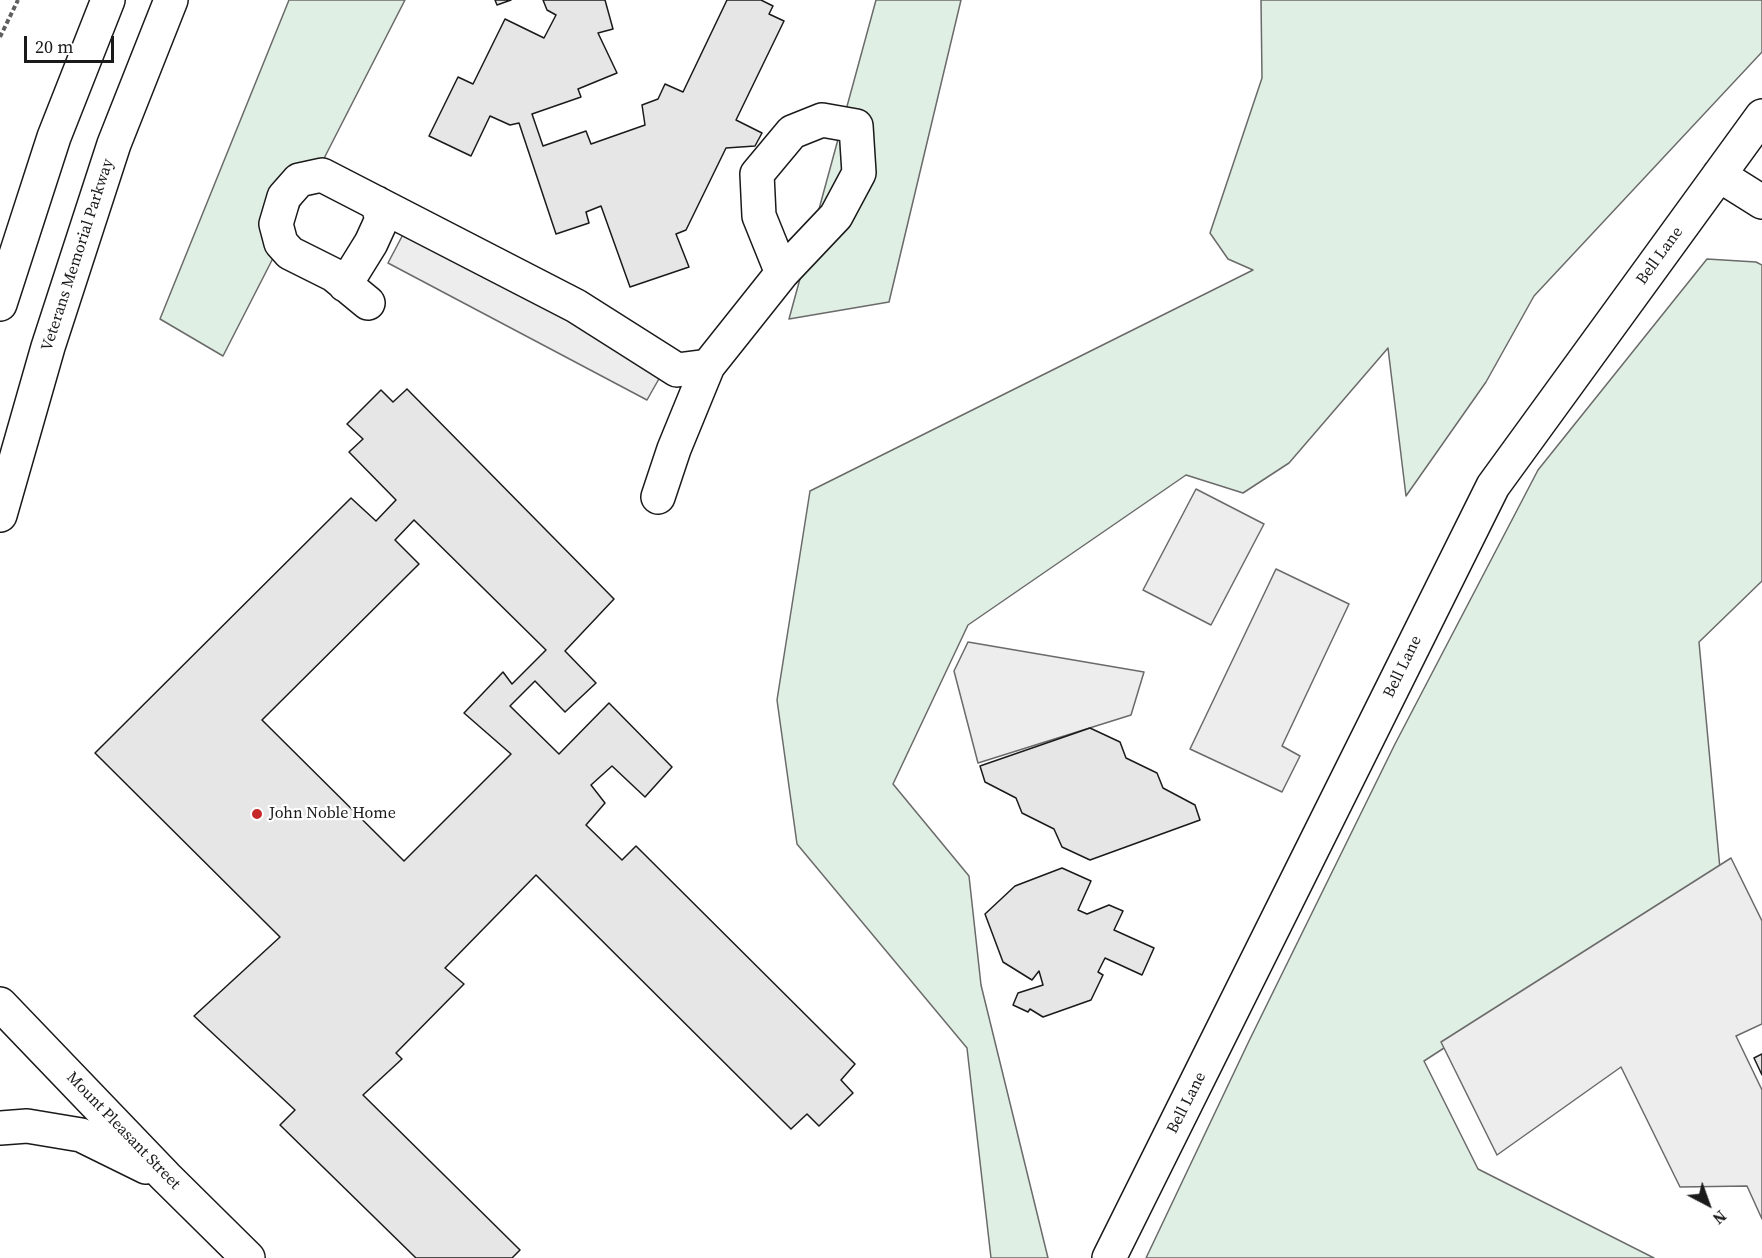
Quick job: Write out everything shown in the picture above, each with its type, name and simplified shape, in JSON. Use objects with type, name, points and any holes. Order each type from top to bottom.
[{"type":"main road","points":[[0,304],[54,137],[108,0]]},
{"type":"main road","name":"Veterans Memorial Parkway","points":[[0,514],[48,347],[114,144],[171,0]]},
{"type":"main road","name":"Bell Lane","points":[[1109,1258],[1493,486],[1762,116]]},
{"type":"main road","points":[[377,203],[382,219],[371,243],[357,294],[334,275],[290,253],[280,243],[276,224],[284,197],[299,180],[322,175],[377,203],[576,306],[677,370],[708,366]]},
{"type":"main road","points":[[1719,175],[1762,202]]},
{"type":"main road","points":[[658,497],[674,449],[708,366],[782,273]]},
{"type":"main road","name":"Mount Pleasant Street","points":[[0,1004],[166,1177],[248,1258]]},
{"type":"main road","points":[[0,1128],[27,1126],[81,1135],[166,1177]]},
{"type":"path","points":[[0,37],[18,0]]},
{"type":"green space","points":[[289,0],[405,0],[223,356],[160,319]]},
{"type":"green space","points":[[876,0],[961,0],[889,302],[789,319]]},
{"type":"green space","points":[[1261,0],[1762,0],[1762,52],[1534,296],[1486,382],[1406,496],[1388,348],[1289,463],[1243,493],[1186,475],[968,625],[893,784],[969,876],[981,985],[1048,1258],[991,1258],[967,1048],[797,844],[777,700],[810,491],[1253,270],[1228,259],[1210,233],[1262,78]]},
{"type":"green space","points":[[1707,259],[1756,262],[1762,265],[1762,581],[1699,642],[1720,869],[1424,1061],[1478,1169],[1654,1258],[1146,1258],[1249,1041],[1395,744],[1538,470]]},
{"type":"shaded area","points":[[409,223],[669,361],[647,400],[388,263]]},
{"type":"shaded area","points":[[1196,489],[1264,524],[1211,625],[1143,590]]},
{"type":"shaded area","points":[[1276,569],[1349,604],[1282,746],[1300,756],[1282,792],[1190,749]]},
{"type":"shaded area","points":[[968,642],[1144,672],[1131,715],[978,763],[954,671]]},
{"type":"shaded area","points":[[1731,858],[1762,921],[1762,1024],[1736,1036],[1762,1090],[1762,1219],[1747,1186],[1680,1187],[1621,1067],[1497,1155],[1441,1042]]},
{"type":"building","points":[[495,0],[511,0],[497,5]]},
{"type":"building","points":[[543,0],[605,0],[613,29],[598,33],[617,73],[578,89],[581,97],[532,114],[543,146],[586,131],[591,144],[645,125],[642,105],[658,99],[665,84],[683,92],[727,0],[761,0],[773,6],[769,14],[784,21],[736,120],[762,133],[755,146],[726,148],[686,230],[676,234],[689,267],[630,287],[601,206],[586,212],[589,223],[556,234],[519,123],[510,125],[490,116],[471,156],[429,136],[458,77],[473,84],[505,19],[544,38],[556,15],[547,10]]},
{"type":"building","name":"John Noble Home","points":[[407,389],[614,599],[565,651],[596,683],[565,712],[535,681],[510,706],[559,754],[609,703],[672,767],[645,797],[612,766],[591,785],[605,803],[586,825],[622,860],[636,846],[855,1064],[841,1080],[853,1093],[819,1126],[807,1114],[791,1129],[536,875],[445,968],[464,984],[396,1053],[402,1059],[363,1095],[520,1250],[512,1258],[416,1258],[280,1125],[295,1110],[194,1016],[280,937],[95,753],[351,498],[376,521],[396,500],[349,452],[363,439],[347,424],[381,390],[393,402]],"holes":[[[414,520],[546,650],[512,684],[503,672],[464,713],[511,754],[404,861],[262,720],[419,564],[395,540]]]},
{"type":"building","points":[[1090,728],[1120,742],[1126,758],[1157,773],[1163,788],[1195,805],[1200,820],[1090,860],[1062,847],[1054,829],[1022,813],[1016,798],[985,782],[980,766]]},
{"type":"building","points":[[1062,868],[1091,881],[1078,910],[1087,914],[1109,905],[1123,911],[1114,930],[1154,948],[1142,975],[1105,958],[1098,972],[1103,975],[1091,1000],[1043,1017],[1030,1009],[1028,1012],[1013,1005],[1018,993],[1043,985],[1039,971],[1032,980],[1003,962],[985,914],[1015,886]]},
{"type":"building","points":[[1762,1054],[1762,1075],[1754,1058]]},
{"type":"place","name":"John Noble Home","points":[[257,814]]}]
